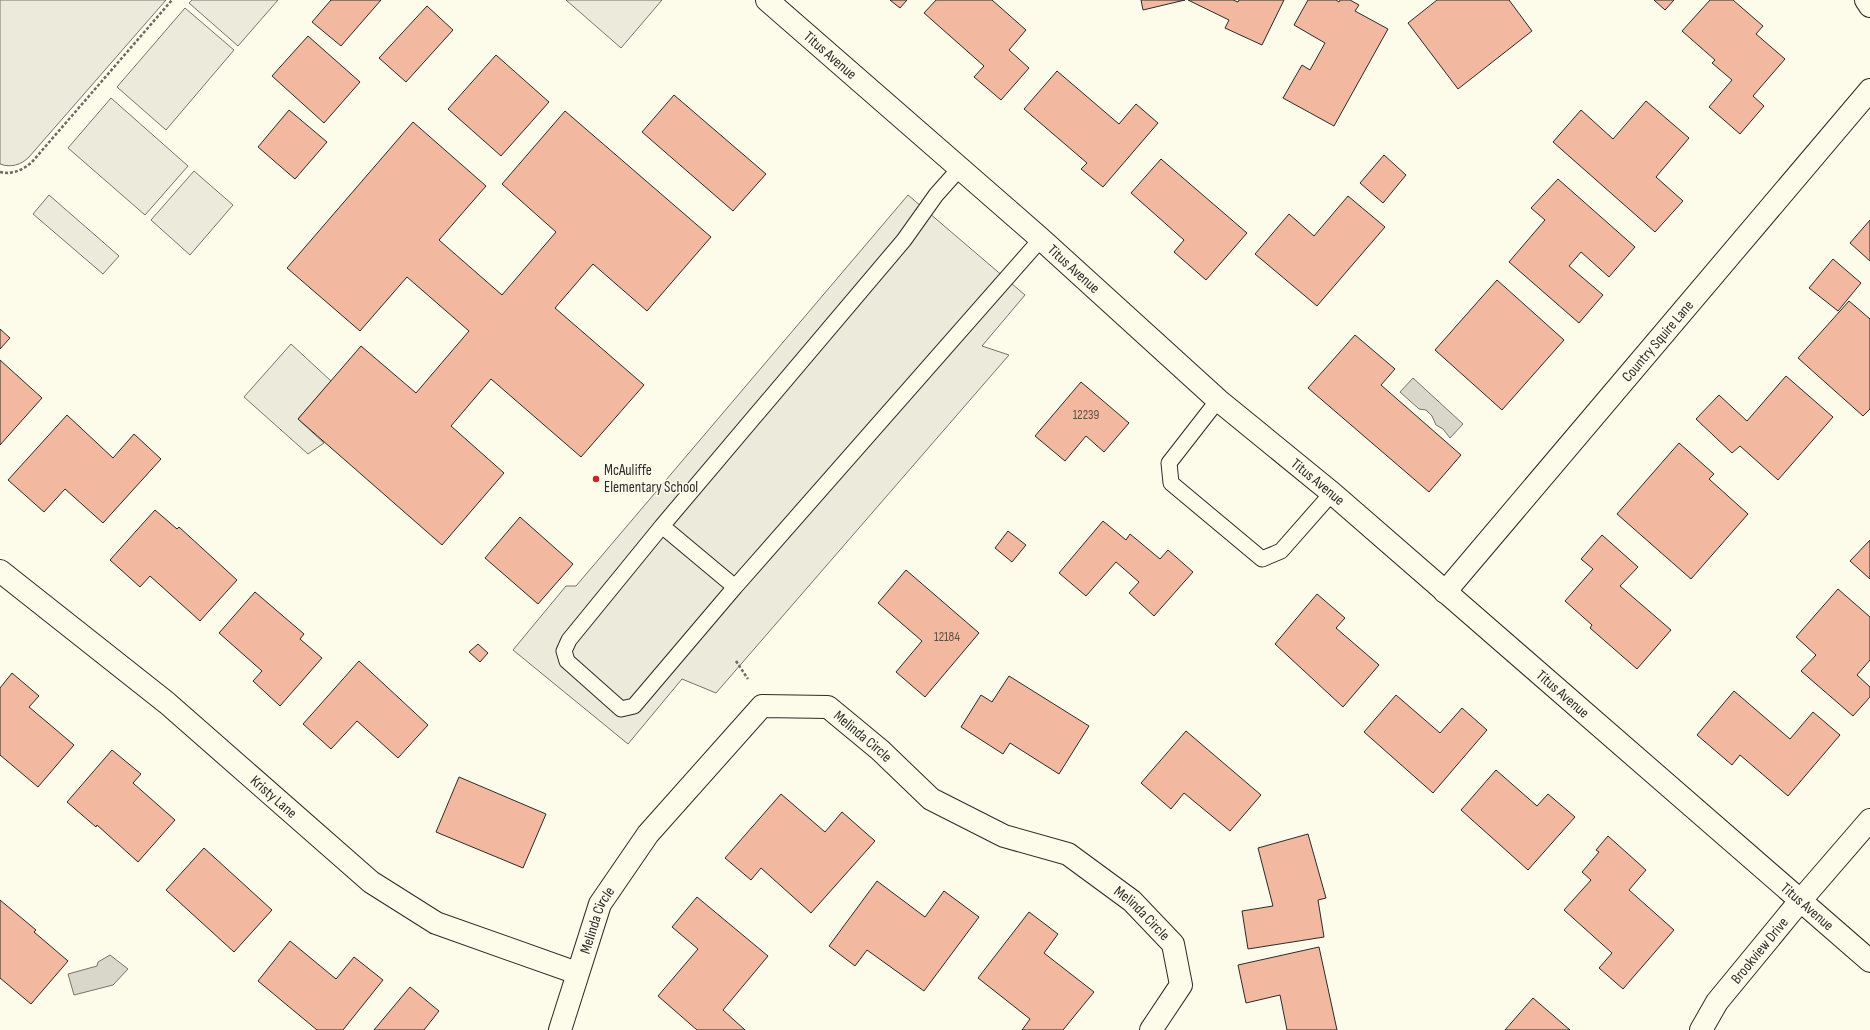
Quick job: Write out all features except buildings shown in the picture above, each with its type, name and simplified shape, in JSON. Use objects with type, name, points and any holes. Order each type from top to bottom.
[{"type":"street","name":"Titus Avenue","points":[[767,0],[1041,239],[1218,400],[1332,493],[1870,961]]},
{"type":"street","points":[[1866,0],[1870,6]]},
{"type":"street","name":"Country Squire Lane","points":[[1445,592],[1870,90]]},
{"type":"street","name":"Kristy Lane","points":[[0,571],[167,703],[372,882],[436,923],[577,973]]},
{"type":"street","name":"Melinda Circle","points":[[560,1030],[600,904],[648,834],[762,706],[828,707],[880,750],[931,799],[1004,836],[1068,854],[1132,901],[1173,944],[1181,985],[1151,1030]]},
{"type":"street","name":"Brookview Drive","points":[[1701,1030],[1717,1002],[1800,901],[1870,820]]},
{"type":"lane","points":[[960,168],[936,195],[904,240],[662,526],[569,640],[564,651],[567,661],[620,709],[634,706],[734,587],[1041,239]]},
{"type":"lane","points":[[1218,400],[1169,463],[1171,483],[1262,559],[1282,551],[1332,493]]},
{"type":"lane","points":[[662,526],[734,587]]},
{"type":"path","points":[[0,172],[14,172],[27,167],[172,0]]},
{"type":"path","points":[[736,661],[748,679]]},
{"type":"shaded area","points":[[0,0],[166,0],[29,157],[23,162],[12,166],[0,164]]},
{"type":"shaded area","points":[[192,0],[278,0],[238,46],[189,3]]},
{"type":"shaded area","points":[[566,0],[662,0],[621,48]]},
{"type":"shaded area","points":[[185,8],[234,50],[166,130],[117,87]]},
{"type":"shaded area","points":[[111,98],[188,166],[145,215],[68,148]]},
{"type":"shaded area","points":[[194,171],[233,205],[190,255],[151,220]]},
{"type":"shaded area","points":[[49,195],[119,256],[103,274],[33,214]]},
{"type":"shaded area","points":[[908,195],[1025,295],[982,346],[1009,355],[716,693],[682,679],[628,744],[513,650],[566,586],[576,586]]},
{"type":"shaded area","points":[[291,344],[331,381],[298,419],[324,443],[308,454],[244,397]]},
{"type":"shaded area","points":[[1413,378],[1463,424],[1450,438],[1443,429],[1436,425],[1432,416],[1426,410],[1419,409],[1400,392]]},
{"type":"shaded area","points":[[110,955],[128,969],[113,985],[74,995],[68,974],[97,966],[98,962]]},
{"type":"place","name":"McAuliffe Elementary School","points":[[596,479]]}]
